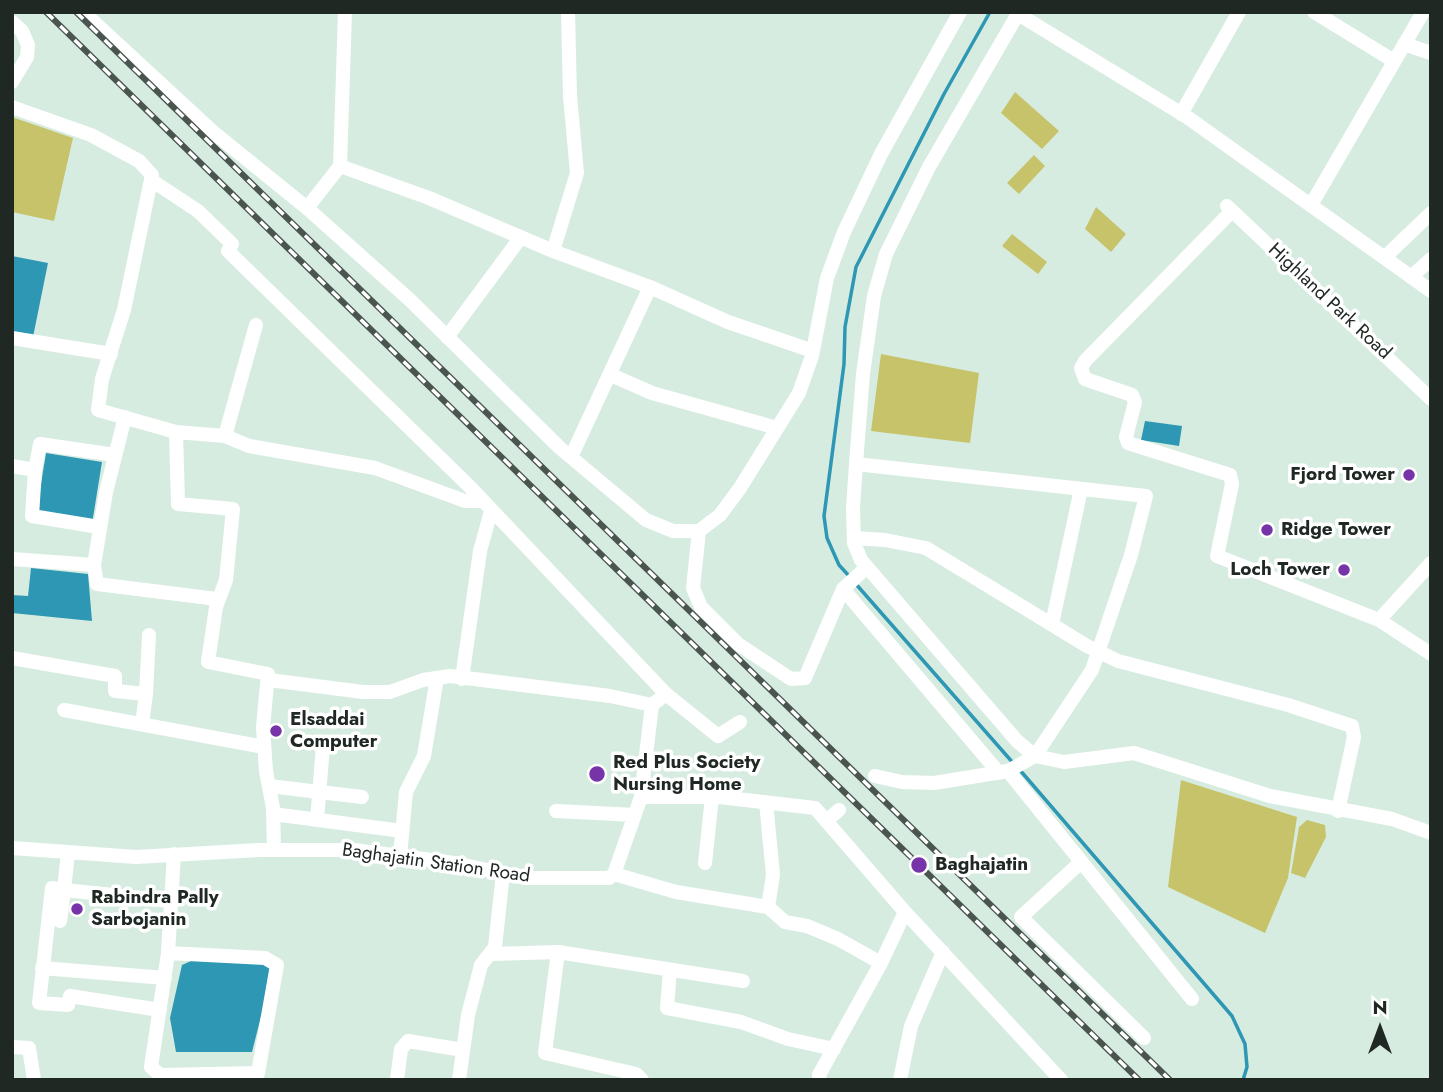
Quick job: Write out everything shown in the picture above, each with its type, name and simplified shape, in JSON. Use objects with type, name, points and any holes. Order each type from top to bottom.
[{"type":"street","points":[[83,12],[212,132],[307,208],[447,337],[571,457],[646,520],[698,537]]},
{"type":"street","points":[[307,208],[340,166],[345,12]]},
{"type":"street","points":[[553,251],[577,173],[569,72],[568,12]]},
{"type":"street","points":[[864,570],[843,589],[805,678],[791,680],[748,652],[701,607],[693,588],[698,537],[734,497],[799,393],[813,351],[827,278],[844,232],[881,154],[960,12]]},
{"type":"street","points":[[1181,114],[1239,12]]},
{"type":"street","points":[[1314,12],[1394,61]]},
{"type":"street","points":[[1311,205],[1423,12]]},
{"type":"street","points":[[1431,291],[1181,114],[1018,13],[929,167],[886,254],[870,322],[853,508],[854,538],[864,570],[1017,741],[1035,757],[1064,762],[1134,753],[1270,796],[1338,811],[1392,819],[1431,833]]},
{"type":"street","points":[[12,22],[27,39],[28,51],[12,82]]},
{"type":"street","points":[[1404,44],[1431,53]]},
{"type":"street","points":[[12,107],[103,142],[139,161],[152,175],[111,354],[102,379],[98,410],[176,432],[225,436],[260,448],[375,468],[442,494],[487,506]]},
{"type":"street","points":[[340,166],[429,198],[728,322],[813,351]]},
{"type":"street","points":[[151,180],[198,211],[232,244],[228,251],[487,506],[666,694],[719,736],[740,722]]},
{"type":"street","name":"Highland Park Road","points":[[1379,620],[1217,556],[1232,484],[1230,475],[1128,443],[1126,438],[1135,402],[1132,395],[1084,379],[1082,373],[1086,361],[1229,209],[1431,399]]},
{"type":"street","points":[[1384,258],[1431,213]]},
{"type":"street","points":[[447,337],[521,237]]},
{"type":"street","points":[[1411,277],[1431,259]]},
{"type":"street","points":[[571,457],[611,375],[649,287]]},
{"type":"street","points":[[225,436],[256,324]]},
{"type":"street","points":[[12,338],[111,354]]},
{"type":"street","points":[[611,375],[652,393],[777,428]]},
{"type":"street","points":[[125,417],[99,527],[94,565],[97,584],[218,599]]},
{"type":"street","points":[[176,432],[178,504],[233,509],[226,580],[218,599],[208,662],[268,674],[270,680],[262,727],[273,814],[274,850]]},
{"type":"street","points":[[99,527],[32,516],[40,444],[115,455]]},
{"type":"street","points":[[856,464],[1146,496],[1131,555],[1098,652],[1087,677],[1035,757],[1010,770],[933,783],[902,782],[875,776]]},
{"type":"street","points":[[12,466],[35,470]]},
{"type":"street","points":[[1052,624],[1081,489]]},
{"type":"street","points":[[462,679],[487,506]]},
{"type":"street","points":[[854,538],[885,540],[926,548],[1098,652],[1118,661],[1288,705],[1352,726],[1354,737],[1338,811]]},
{"type":"street","points":[[12,559],[94,565]]},
{"type":"street","points":[[1431,563],[1379,620],[1431,654]]},
{"type":"street","points":[[843,589],[1010,770],[1192,999]]},
{"type":"street","points":[[142,724],[149,635]]},
{"type":"street","points":[[12,658],[115,676],[114,691],[146,694]]},
{"type":"street","points":[[270,680],[363,692],[390,692],[437,678],[462,679],[610,696],[652,705]]},
{"type":"street","points":[[400,856],[409,780],[424,756],[430,733],[437,678]]},
{"type":"street","points":[[666,694],[652,705],[641,797],[614,874],[676,892],[768,907],[785,922],[807,926],[838,939],[881,963]]},
{"type":"street","points":[[64,710],[264,747]]},
{"type":"street","points":[[317,820],[323,746]]},
{"type":"street","points":[[269,786],[362,797]]},
{"type":"street","points":[[641,797],[712,797],[815,808],[905,912],[1061,1080]]},
{"type":"street","points":[[705,863],[712,797]]},
{"type":"street","points":[[766,802],[773,875],[768,907]]},
{"type":"street","points":[[826,821],[839,810]]},
{"type":"street","points":[[556,811],[635,815]]},
{"type":"street","points":[[273,814],[402,831]]},
{"type":"street","name":"Baghajatin Station Road","points":[[12,848],[136,857],[274,850],[354,850],[526,878],[609,878],[614,874]]},
{"type":"street","points":[[60,921],[68,852]]},
{"type":"street","points":[[168,953],[265,958],[273,960],[277,965],[257,1076],[154,1072],[151,1067],[168,953],[174,855]]},
{"type":"street","points":[[1081,862],[1021,917],[1144,1038]]},
{"type":"street","points":[[459,1080],[481,965],[495,947],[503,873]]},
{"type":"street","points":[[160,1010],[70,996],[68,1005],[39,1003],[42,968],[52,888],[172,901]]},
{"type":"street","points":[[820,1080],[819,1075],[881,963],[905,912]]},
{"type":"street","points":[[492,954],[558,952],[743,981]]},
{"type":"street","points":[[558,952],[545,1053],[636,1074],[642,1080]]},
{"type":"street","points":[[900,1080],[911,1026],[943,952]]},
{"type":"street","points":[[42,968],[164,978]]},
{"type":"street","points":[[670,970],[667,1008],[741,1022],[788,1039],[834,1049]]},
{"type":"street","points":[[397,1080],[401,1049],[408,1041],[463,1050]]},
{"type":"street","points":[[12,1046],[29,1048],[34,1080]]},
{"type":"shaded area","points":[[1015,92],[1059,131],[1042,149],[1001,113]]},
{"type":"shaded area","points":[[12,117],[73,138],[54,221],[12,212]]},
{"type":"shaded area","points":[[1034,155],[1045,166],[1019,194],[1007,183]]},
{"type":"shaded area","points":[[1096,207],[1126,234],[1111,252],[1085,229]]},
{"type":"shaded area","points":[[1012,234],[1047,262],[1038,274],[1002,246]]},
{"type":"shaded area","points":[[881,354],[979,373],[970,443],[871,431]]},
{"type":"shaded area","points":[[1181,780],[1297,817],[1288,878],[1265,933],[1168,887]]},
{"type":"shaded area","points":[[1307,820],[1325,825],[1326,837],[1305,878],[1291,873],[1299,827]]},
{"type":"water","points":[[12,256],[48,263],[33,337],[12,332]]},
{"type":"water","points":[[1145,421],[1182,426],[1179,446],[1141,440]]},
{"type":"water","points":[[46,453],[102,462],[92,524],[36,515]]},
{"type":"water","points":[[31,568],[88,574],[92,621],[12,613],[12,595],[28,596]]},
{"type":"water","points":[[202,956],[274,965],[252,1052],[176,1052],[170,1018],[182,965]]},
{"type":"waterway","points":[[850,577],[839,565],[827,538],[824,516],[844,364],[845,327],[856,267],[944,94],[990,12]]},
{"type":"waterway","points":[[855,583],[1014,764]]},
{"type":"waterway","points":[[1019,769],[1232,1016],[1245,1044],[1247,1067],[1243,1080]]},
{"type":"railway","points":[[46,12],[1139,1080]]},
{"type":"railway","points":[[76,12],[1170,1080]]},
{"type":"place","name":"Fjord Tower","points":[[1409,475]]},
{"type":"place","name":"Ridge Tower","points":[[1267,530]]},
{"type":"place","name":"Loch Tower","points":[[1344,570]]},
{"type":"place","name":"Elsaddai Computer","points":[[276,731]]},
{"type":"place","name":"Red Plus Society Nursing Home","points":[[597,774]]},
{"type":"place","name":"Baghajatin","points":[[919,865]]},
{"type":"place","name":"Rabindra Pally Sarbojanin","points":[[77,909]]}]
